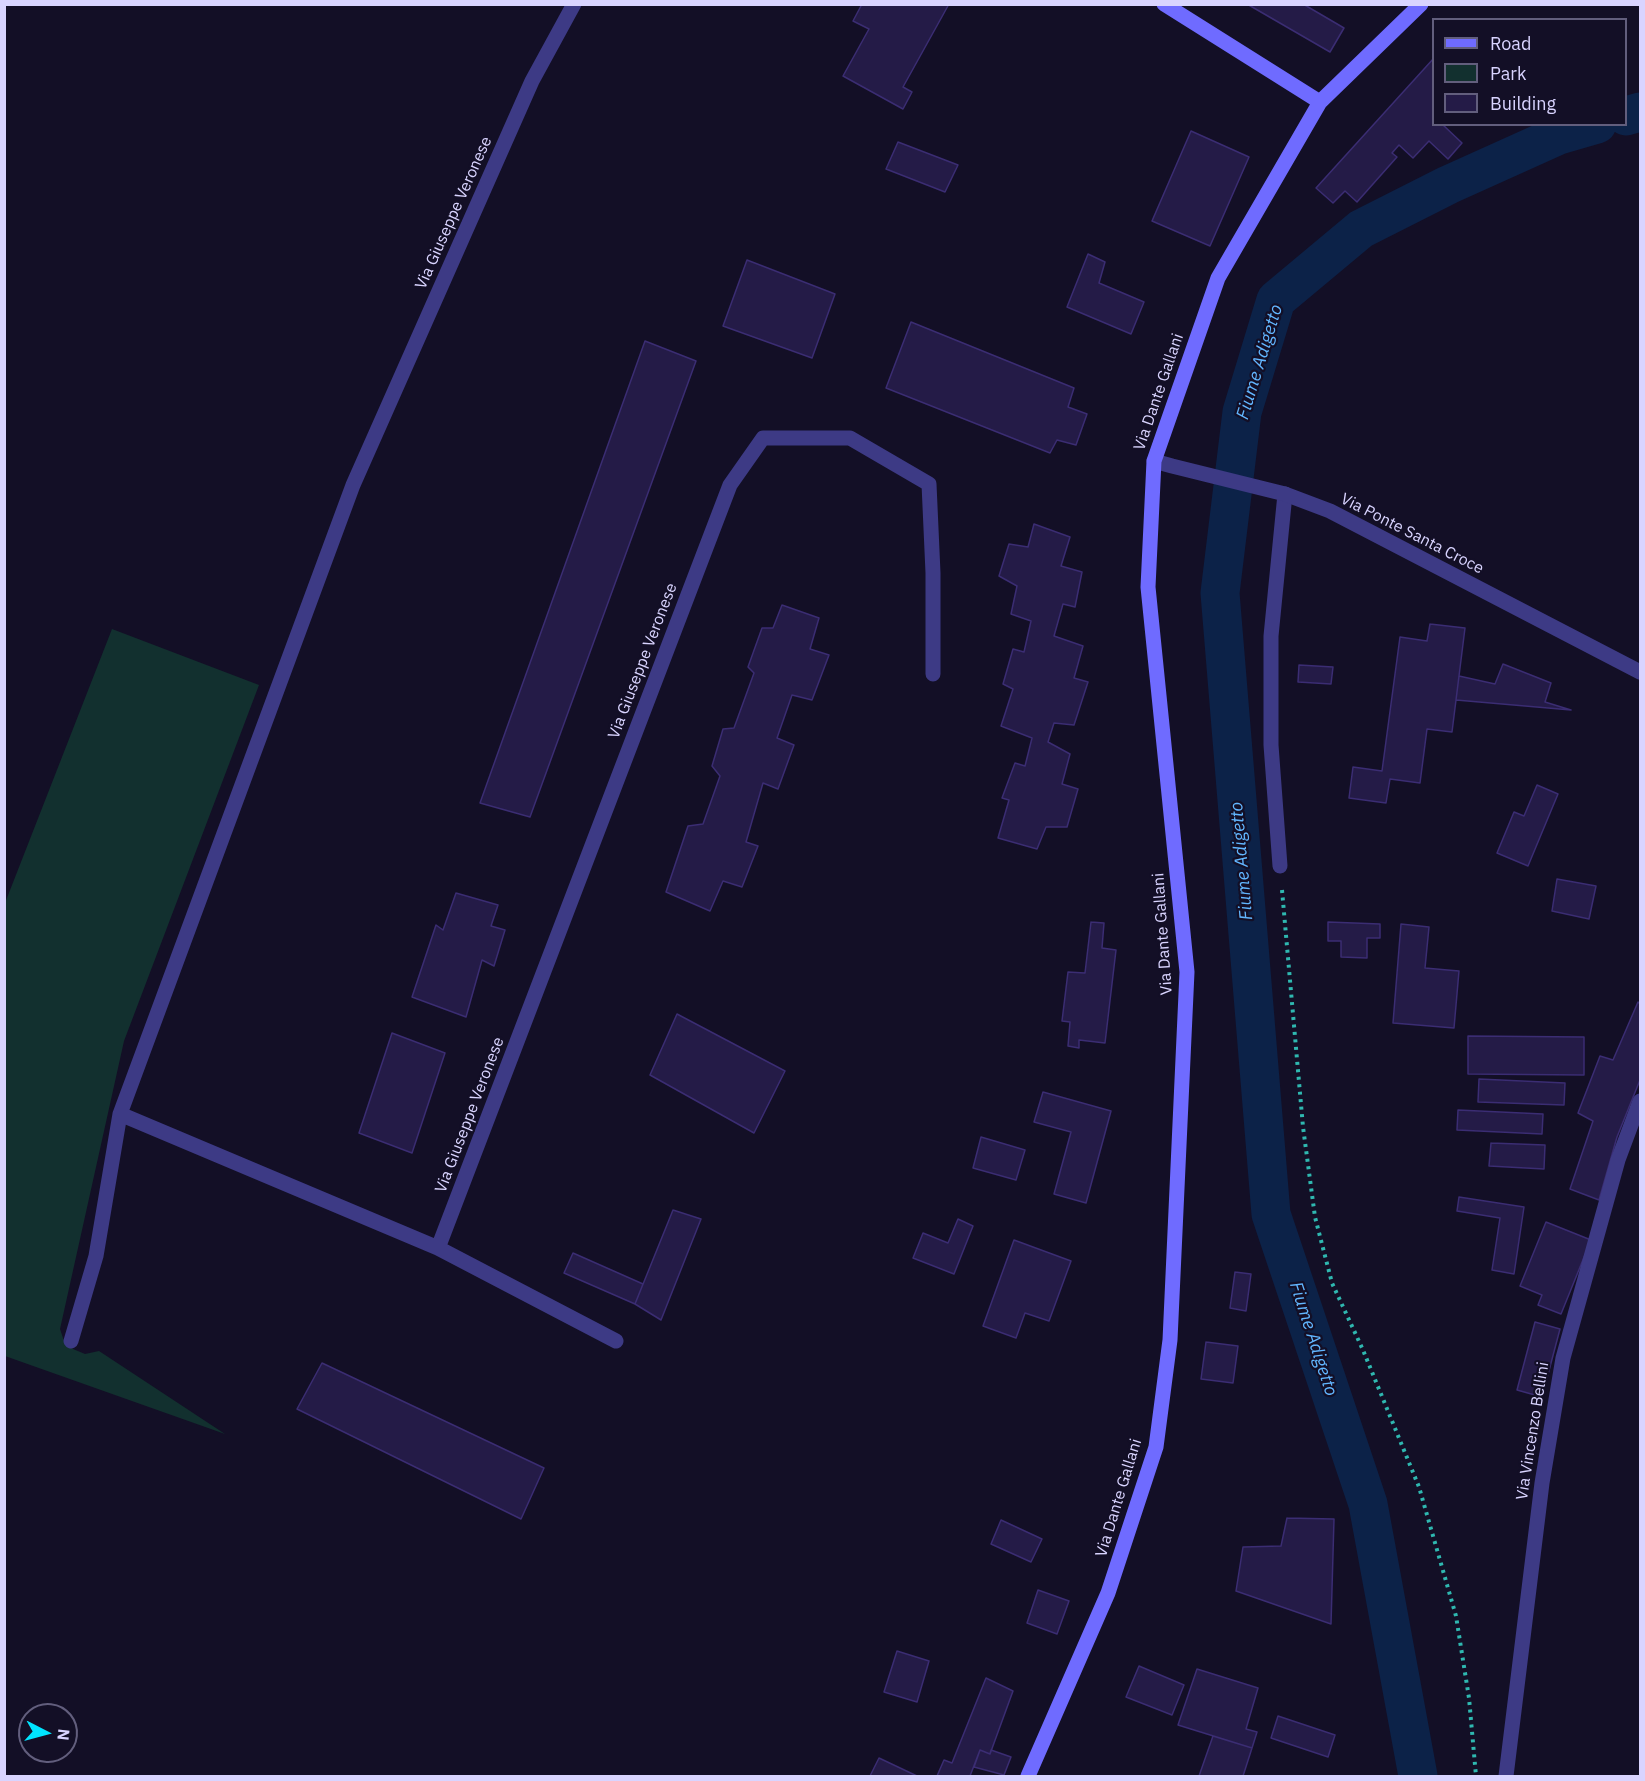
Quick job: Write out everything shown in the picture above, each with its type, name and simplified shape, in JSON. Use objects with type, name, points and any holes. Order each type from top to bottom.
[{"type":"street","name":"Via Giuseppe Veronese","points":[[71,1341],[96,1256],[120,1114],[353,485],[532,81],[574,4]]},
{"type":"street","points":[[1164,4],[1320,102]]},
{"type":"street","name":"Via Dante Gallani","points":[[1028,1776],[1108,1593],[1156,1447],[1170,1340],[1187,972],[1148,587],[1154,460],[1218,278],[1320,102],[1421,4]]},
{"type":"street","name":"Via Giuseppe Veronese","points":[[438,1248],[730,485],[763,438],[849,438],[929,484],[933,573],[933,674]]},
{"type":"street","name":"Via Ponte Santa Croce","points":[[1154,460],[1268,489],[1330,511],[1641,672]]},
{"type":"street","points":[[1280,866],[1271,745],[1271,636],[1285,494]]},
{"type":"street","name":"Via Vincenzo Bellini","points":[[1506,1776],[1542,1483],[1563,1358],[1618,1160],[1641,1101]]},
{"type":"street","points":[[120,1114],[438,1248],[616,1341]]},
{"type":"path","points":[[1280,866],[1303,1127],[1315,1217],[1332,1283],[1363,1350],[1419,1487],[1456,1616],[1470,1698],[1476,1776]]},
{"type":"green space","points":[[112,629],[259,685],[124,1041],[60,1329],[64,1341],[73,1349],[85,1354],[99,1351],[225,1434],[5,1356],[5,903]]},
{"type":"building","points":[[862,4],[949,4],[903,87],[912,92],[903,109],[843,76],[869,29],[853,21]]},
{"type":"building","points":[[1247,4],[1303,4],[1344,28],[1330,52]]},
{"type":"building","points":[[1432,60],[1432,126],[1444,126],[1462,143],[1448,159],[1429,141],[1413,158],[1399,145],[1392,153],[1397,157],[1357,202],[1345,191],[1333,203],[1316,188]]},
{"type":"building","points":[[1191,131],[1249,157],[1210,246],[1152,221]]},
{"type":"building","points":[[898,142],[958,165],[945,192],[886,169]]},
{"type":"building","points":[[1088,254],[1105,262],[1099,283],[1144,302],[1131,334],[1067,307]]},
{"type":"building","points":[[747,260],[835,294],[812,358],[723,326]]},
{"type":"building","points":[[911,322],[1074,388],[1068,407],[1087,414],[1076,445],[1057,440],[1050,453],[886,388]]},
{"type":"building","points":[[645,341],[696,361],[530,817],[480,803]]},
{"type":"building","points":[[1034,524],[1070,537],[1061,566],[1082,572],[1075,607],[1063,604],[1054,636],[1083,646],[1074,678],[1088,682],[1074,725],[1054,723],[1048,742],[1070,754],[1062,784],[1078,789],[1067,827],[1046,827],[1037,849],[998,838],[1009,800],[1002,798],[1015,763],[1025,766],[1032,738],[1001,726],[1013,689],[1003,684],[1013,649],[1024,652],[1031,621],[1011,614],[1017,586],[999,576],[1009,544],[1028,547]]},
{"type":"building","points":[[782,605],[819,618],[810,649],[829,655],[812,700],[792,695],[777,738],[794,745],[778,789],[763,783],[746,842],[758,846],[742,887],[723,881],[710,911],[666,892],[688,826],[703,824],[720,776],[712,766],[723,729],[734,728],[754,673],[748,667],[762,628],[773,628]]},
{"type":"building","points":[[1430,624],[1465,628],[1452,732],[1427,729],[1420,783],[1390,779],[1386,803],[1349,798],[1353,767],[1382,771],[1400,637],[1427,641]]},
{"type":"building","points":[[1503,664],[1551,683],[1545,702],[1571,710],[1456,700],[1459,676],[1495,684]]},
{"type":"building","points":[[1299,665],[1333,667],[1331,684],[1298,682]]},
{"type":"building","points":[[1537,785],[1558,794],[1528,866],[1497,853],[1514,812],[1524,816]]},
{"type":"building","points":[[1557,879],[1596,886],[1589,919],[1552,911]]},
{"type":"building","points":[[456,893],[498,905],[491,926],[505,930],[494,966],[482,960],[466,1017],[412,997],[436,925],[443,930]]},
{"type":"building","points":[[1091,922],[1104,923],[1102,948],[1116,950],[1105,1043],[1079,1040],[1079,1048],[1068,1046],[1070,1022],[1062,1021],[1068,972],[1085,973]]},
{"type":"building","points":[[1328,922],[1380,924],[1380,938],[1367,938],[1367,958],[1341,957],[1341,941],[1328,941]]},
{"type":"building","points":[[1401,924],[1429,927],[1425,968],[1459,971],[1454,1028],[1393,1023]]},
{"type":"building","points":[[1638,1002],[1640,1004],[1640,1080],[1617,1137],[1599,1200],[1570,1189],[1593,1121],[1578,1113],[1600,1056],[1613,1060]]},
{"type":"building","points":[[677,1014],[785,1071],[754,1133],[650,1075]]},
{"type":"building","points":[[392,1033],[445,1053],[412,1153],[359,1133]]},
{"type":"building","points":[[1468,1036],[1584,1037],[1584,1075],[1468,1074]]},
{"type":"building","points":[[1479,1079],[1565,1083],[1564,1105],[1478,1102]]},
{"type":"building","points":[[1043,1092],[1111,1111],[1086,1203],[1054,1194],[1071,1132],[1034,1122]]},
{"type":"building","points":[[1458,1110],[1543,1114],[1542,1134],[1457,1130]]},
{"type":"building","points":[[981,1137],[1025,1150],[1016,1180],[973,1168]]},
{"type":"building","points":[[1491,1143],[1545,1145],[1544,1169],[1489,1166]]},
{"type":"building","points":[[1459,1197],[1524,1207],[1514,1274],[1492,1270],[1500,1218],[1457,1211]]},
{"type":"building","points":[[673,1210],[701,1219],[661,1320],[635,1304]]},
{"type":"building","points":[[958,1219],[973,1226],[954,1274],[913,1258],[923,1233],[948,1243]]},
{"type":"building","points":[[1546,1222],[1591,1240],[1561,1314],[1538,1305],[1542,1295],[1520,1286]]},
{"type":"building","points":[[1014,1240],[1071,1261],[1049,1321],[1025,1313],[1016,1338],[983,1326]]},
{"type":"building","points":[[573,1253],[643,1284],[635,1304],[564,1273]]},
{"type":"building","points":[[1235,1272],[1251,1274],[1246,1311],[1230,1308]]},
{"type":"building","points":[[1535,1322],[1560,1329],[1542,1397],[1517,1390]]},
{"type":"building","points":[[1206,1342],[1238,1346],[1233,1383],[1201,1379]]},
{"type":"building","points":[[322,1363],[544,1468],[521,1519],[297,1409]]},
{"type":"building","points":[[1287,1518],[1334,1519],[1331,1624],[1236,1591],[1243,1547],[1281,1546]]},
{"type":"building","points":[[1001,1520],[1042,1539],[1031,1562],[991,1544]]},
{"type":"building","points":[[1038,1590],[1069,1601],[1057,1634],[1027,1623]]},
{"type":"building","points":[[897,1651],[929,1661],[917,1702],[884,1692]]},
{"type":"building","points":[[1139,1666],[1184,1685],[1172,1715],[1126,1697]]},
{"type":"building","points":[[1197,1669],[1258,1688],[1246,1729],[1257,1732],[1252,1748],[1178,1725]]},
{"type":"building","points":[[986,1678],[1013,1691],[990,1754],[980,1750],[970,1776],[937,1776],[944,1760],[952,1763]]},
{"type":"building","points":[[1278,1716],[1335,1735],[1328,1757],[1271,1738]]},
{"type":"building","points":[[1213,1736],[1252,1748],[1243,1776],[1199,1776]]},
{"type":"building","points":[[980,1750],[990,1754],[991,1750],[1011,1757],[1004,1775],[974,1767]]},
{"type":"building","points":[[879,1758],[917,1776],[870,1776]]},
{"type":"waterway","name":"Fiume Adigetto","points":[[1627,116],[1640,112]]},
{"type":"waterway","name":"Fiume Adigetto","points":[[1418,1776],[1368,1504],[1271,1214],[1220,593],[1242,412],[1276,300],[1361,229],[1448,185],[1559,135],[1590,126]]}]
